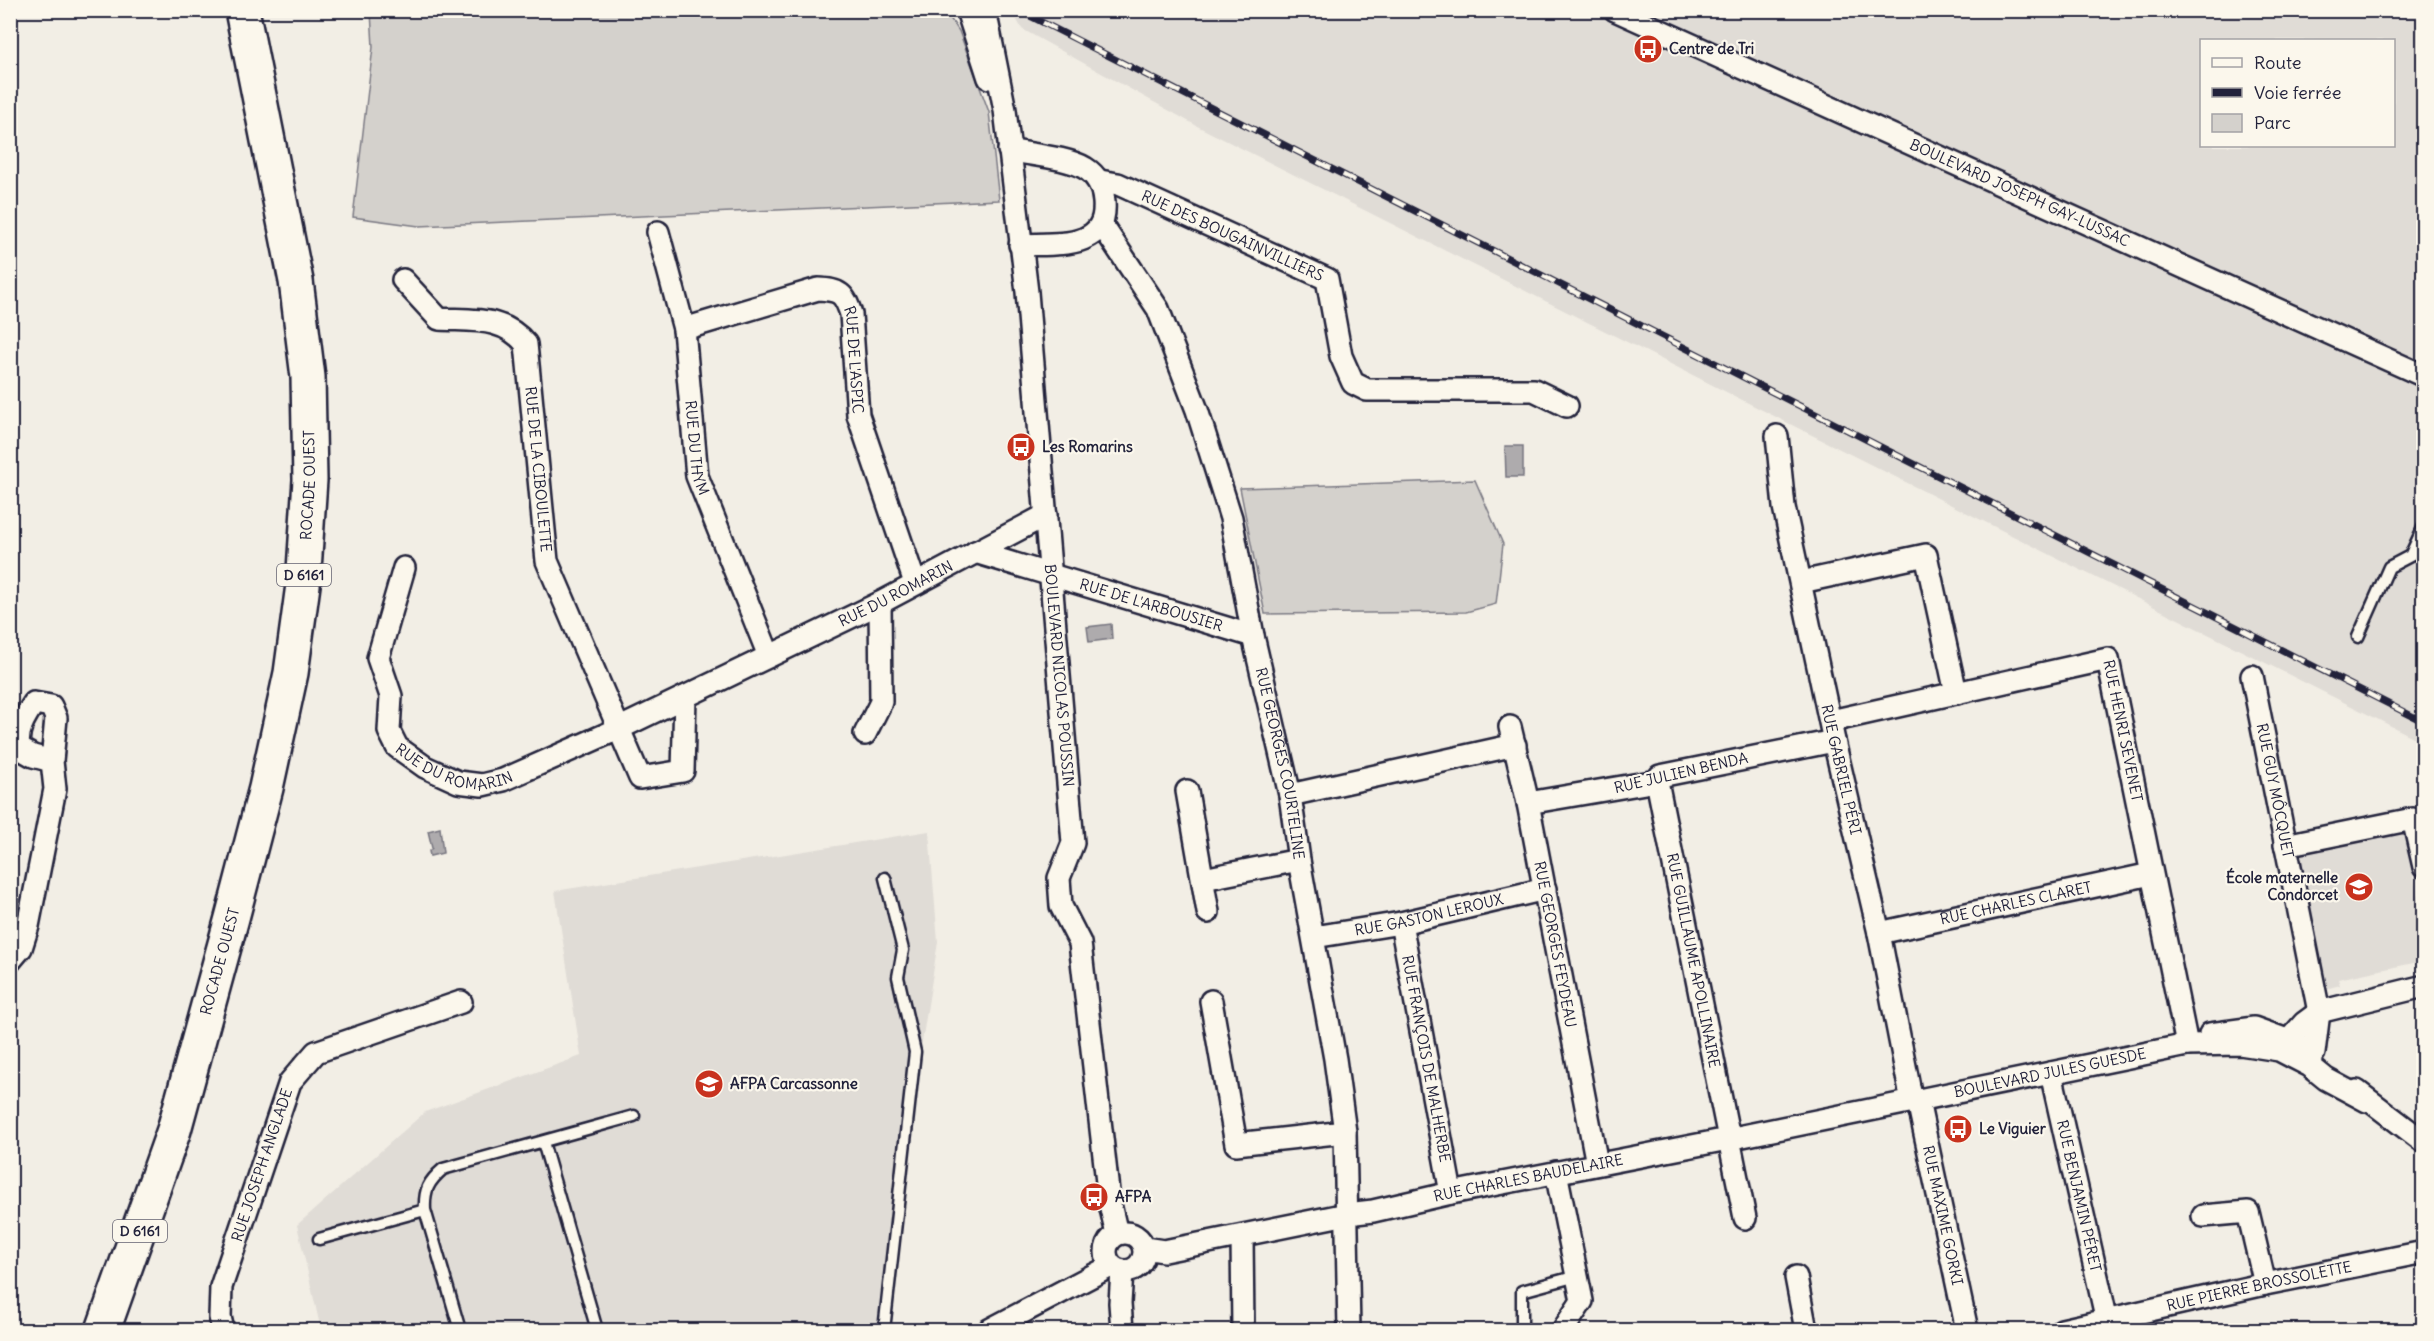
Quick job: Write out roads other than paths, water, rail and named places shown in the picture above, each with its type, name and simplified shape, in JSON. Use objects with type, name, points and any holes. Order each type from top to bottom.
[{"type":"main road","name":"ROCADE OUEST","points":[[104,1330],[174,1130],[267,788],[289,684],[303,585],[310,480],[308,376],[297,281],[242,10]]},
{"type":"main road","name":"ROCADE OUEST","points":[[128,1330],[152,1250],[174,1130]]},
{"type":"street","name":"BOULEVARD NICOLAS POUSSIN","points":[[967,10],[986,70],[1005,110]]},
{"type":"street","name":"BOULEVARD NICOLAS POUSSIN","points":[[985,10],[1005,110],[1027,292],[1046,515],[1073,843],[1059,878],[1061,906],[1080,943],[1109,1200],[1117,1234]]},
{"type":"street","name":"BOULEVARD JOSEPH GAY-LUSSAC","points":[[1615,10],[2424,376]]},
{"type":"street","points":[[1009,150],[1068,162],[1085,168],[1100,181],[1105,213],[1102,225],[1089,237],[1073,242],[1020,245]]},
{"type":"street","name":"RUE DES BOUGAINVILLIERS","points":[[1100,181],[1118,184],[1327,279],[1341,356],[1353,384],[1367,390],[1534,390],[1567,406]]},
{"type":"street","name":"RUE GEORGES COURTELINE","points":[[1102,225],[1158,309],[1197,410],[1231,518],[1253,636],[1290,795],[1299,860],[1335,1059],[1345,1132],[1348,1330]]},
{"type":"street","name":"RUE DU THYM","points":[[658,232],[684,329],[697,476],[769,656]]},
{"type":"street","name":"RUE DE LA CIBOULETTE","points":[[403,280],[439,319],[499,323],[516,332],[526,344],[547,561],[618,729]]},
{"type":"street","name":"RUE DE L'ASPIC","points":[[684,329],[819,289],[835,290],[846,299],[850,314],[858,416],[915,583]]},
{"type":"street","name":"RUE GABRIEL PÉRI","points":[[1777,436],[1784,507],[1915,1101]]},
{"type":"street","name":"RUE DU ROMARIN","points":[[404,568],[378,658],[391,696],[389,731],[397,747],[425,766],[458,782],[482,785],[503,780],[685,698],[880,603],[1046,515]]},
{"type":"street","points":[[975,552],[1051,574]]},
{"type":"street","points":[[1801,582],[1926,555],[1956,693]]},
{"type":"street","name":"RUE DE L'ARBOUSIER","points":[[1051,574],[1253,636]]},
{"type":"street","points":[[865,734],[881,702],[880,603]]},
{"type":"street","name":"RUE HENRI SEVENET","points":[[1832,731],[1956,693],[2108,659],[2187,1045]]},
{"type":"street","name":"RUE GUY MÔCQUET","points":[[2252,676],[2319,1012]]},
{"type":"street","points":[[618,729],[640,778],[683,771],[685,698]]},
{"type":"street","name":"RUE JULIEN BENDA","points":[[1528,803],[1657,781],[1660,776],[1832,731]]},
{"type":"street","name":"RUE GEORGES FEYDEAU","points":[[1290,795],[1512,736],[1528,803],[1597,1164]]},
{"type":"street","points":[[10,961],[21,948],[28,926],[55,789],[52,761]]},
{"type":"street","name":"RUE GUILLAUME APOLLINAIRE","points":[[1657,781],[1745,1218]]},
{"type":"street","points":[[1187,790],[1208,912]]},
{"type":"street","points":[[2284,845],[2413,819],[2424,867]]},
{"type":"street","points":[[1203,879],[1299,860]]},
{"type":"street","name":"RUE CHARLES CLARET","points":[[1878,933],[2151,874]]},
{"type":"street","name":"RUE GASTON LEROUX","points":[[1314,937],[1401,923],[1545,889]]},
{"type":"street","name":"RUE FRANÇOIS DE MALHERBE","points":[[1401,923],[1451,1193]]},
{"type":"street","points":[[2299,1050],[2319,1012],[2424,986]]},
{"type":"street","points":[[1211,1001],[1236,1144],[1345,1132]]},
{"type":"street","name":"RUE JOSEPH ANGLADE","points":[[223,1330],[220,1317],[222,1287],[290,1082],[316,1052],[461,1002]]},
{"type":"street","name":"BOULEVARD JULES GUESDE","points":[[1915,1101],[2187,1045],[2202,1035],[2254,1028],[2299,1050],[2321,1057],[2367,1101],[2424,1142]]},
{"type":"street","name":"RUE BENJAMIN PÉRET","points":[[2051,1073],[2107,1321]]},
{"type":"street","name":"RUE CHARLES BAUDELAIRE","points":[[1144,1248],[1164,1251],[1347,1214],[1374,1211],[1451,1193],[1915,1101]]},
{"type":"street","name":"RUE MAXIME GORKI","points":[[1915,1101],[1967,1330]]},
{"type":"street","points":[[1556,1172],[1582,1301],[1563,1330]]},
{"type":"street","points":[[2203,1216],[2248,1212],[2265,1284]]},
{"type":"street","points":[[989,1330],[1117,1269],[1129,1271],[1140,1265],[1144,1248],[1139,1238],[1128,1233],[1117,1234],[1106,1248],[1106,1255],[1117,1269],[1122,1330]]},
{"type":"street","points":[[1242,1236],[1243,1330]]},
{"type":"street","name":"RUE PIERRE BROSSOLETTE","points":[[2062,1330],[2265,1284],[2424,1252]]},
{"type":"street","points":[[1796,1277],[1806,1330]]},
{"type":"lane","points":[[2358,637],[2389,567],[2410,556],[2424,526]]},
{"type":"lane","points":[[884,1330],[915,1052],[898,977],[903,950],[885,878]]},
{"type":"lane","points":[[460,1330],[425,1210],[424,1191],[431,1179],[443,1169],[634,1116]]},
{"type":"lane","points":[[543,1142],[597,1330]]},
{"type":"lane","points":[[319,1239],[425,1210]]},
{"type":"lane","points":[[1522,1330],[1522,1291],[1577,1276]]},
{"type":"railway","points":[[1018,10],[2424,722]]},
{"type":"place","name":"Centre de Tri","points":[[1648,49]]},
{"type":"place","name":"Les Romarins","points":[[1021,447]]},
{"type":"place","name":"École maternelle Condorcet","points":[[2359,887]]},
{"type":"place","name":"AFPA Carcassonne","points":[[709,1084]]},
{"type":"place","name":"Le Viguier","points":[[1958,1129]]},
{"type":"place","name":"AFPA","points":[[1094,1197]]}]
